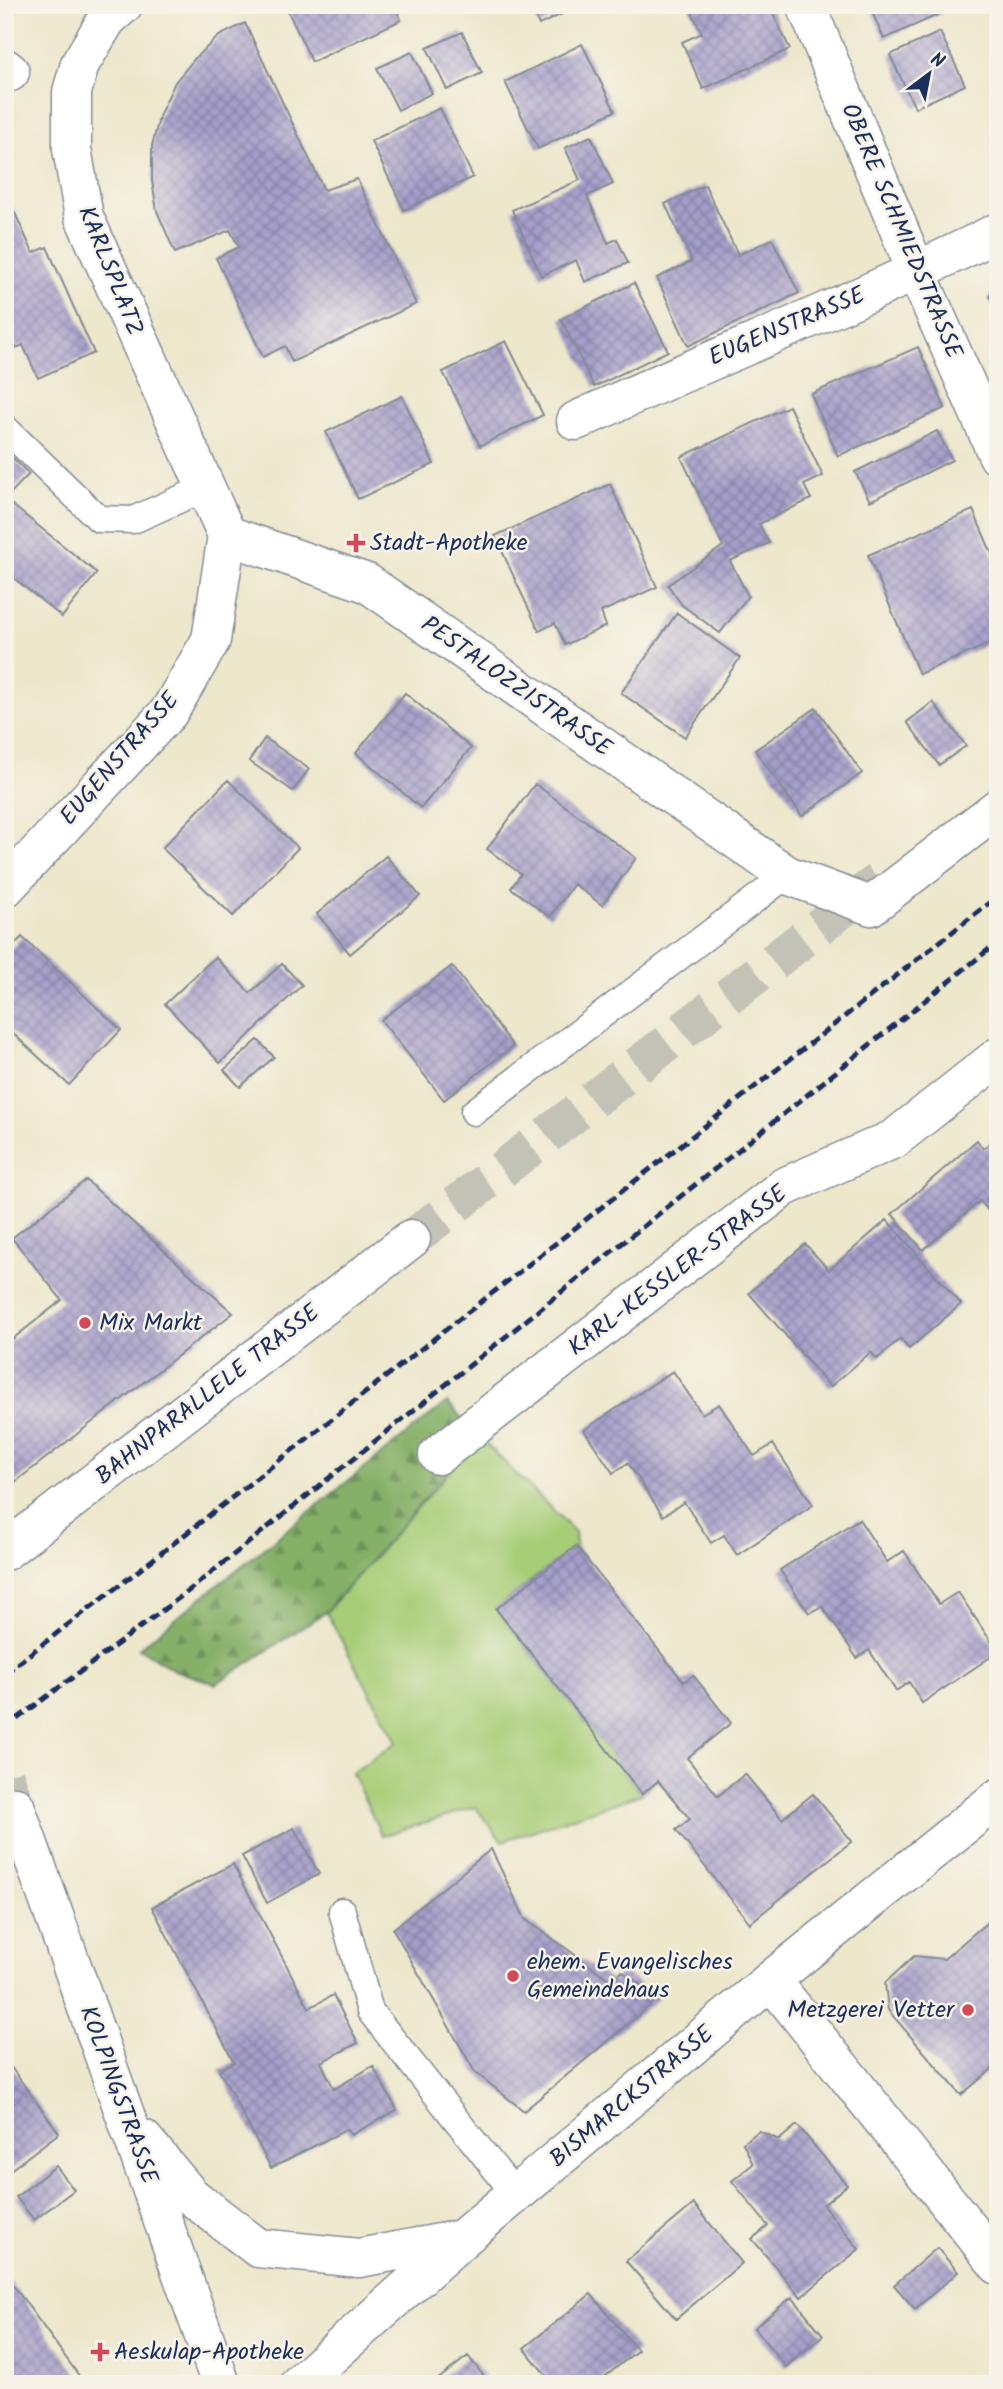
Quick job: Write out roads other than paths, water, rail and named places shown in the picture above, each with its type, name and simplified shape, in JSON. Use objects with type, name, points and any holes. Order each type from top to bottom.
[{"type":"street","name":"KARLSPLATZ","points":[[123,5],[107,19],[80,64],[72,92],[72,149],[83,217],[227,535]]},
{"type":"street","name":"OBERE SCHMIEDSTRASSE","points":[[806,5],[917,272],[998,456]]},
{"type":"street","name":"EUGENSTRASSE","points":[[576,421],[682,372],[917,272],[998,232]]},
{"type":"street","name":"EUGENSTRASSE","points":[[5,888],[169,712],[211,640],[227,535]]},
{"type":"street","name":"PESTALOZZISTRASSE","points":[[227,535],[367,583],[787,875],[871,906],[998,808]]},
{"type":"street","name":"KARL-KESSLER-STRASSE","points":[[438,1455],[784,1187],[894,1139],[998,1057]]},
{"type":"street","name":"BAHNPARALLELE TRASSE","points":[[5,1551],[411,1239]]},
{"type":"street","name":"BISMARCKSTRASSE","points":[[299,2384],[462,2239],[771,1980],[998,1798]]},
{"type":"street","name":"KOLPINGSTRASSE","points":[[15,1807],[221,2384]]},
{"type":"street","points":[[771,1980],[998,2265]]},
{"type":"street","name":"BISMARCKSTRASSE","points":[[126,2119],[191,2196],[258,2248],[359,2258],[462,2239]]},
{"type":"lane","points":[[5,428],[99,519],[133,520],[205,488]]},
{"type":"lane","points":[[474,1112],[787,875]]},
{"type":"lane","points":[[342,1911],[370,2011],[516,2195]]},
{"type":"tunnel","points":[[411,1239],[879,881]]},
{"type":"tunnel","points":[[5,1776],[15,1806]]},
{"type":"railway","points":[[5,1673],[998,896]]},
{"type":"railway","points":[[5,1728],[187,1592],[998,942]]},
{"type":"place","name":"Stadt-Apotheke","points":[[356,543]]},
{"type":"place","name":"Mix Markt","points":[[85,1323]]},
{"type":"place","name":"ehem. Evangelisches Gemeindehaus","points":[[513,1976]]},
{"type":"place","name":"Metzgerei Vetter","points":[[968,2010]]},
{"type":"place","name":"Aeskulap-Apotheke","points":[[100,2352]]}]
